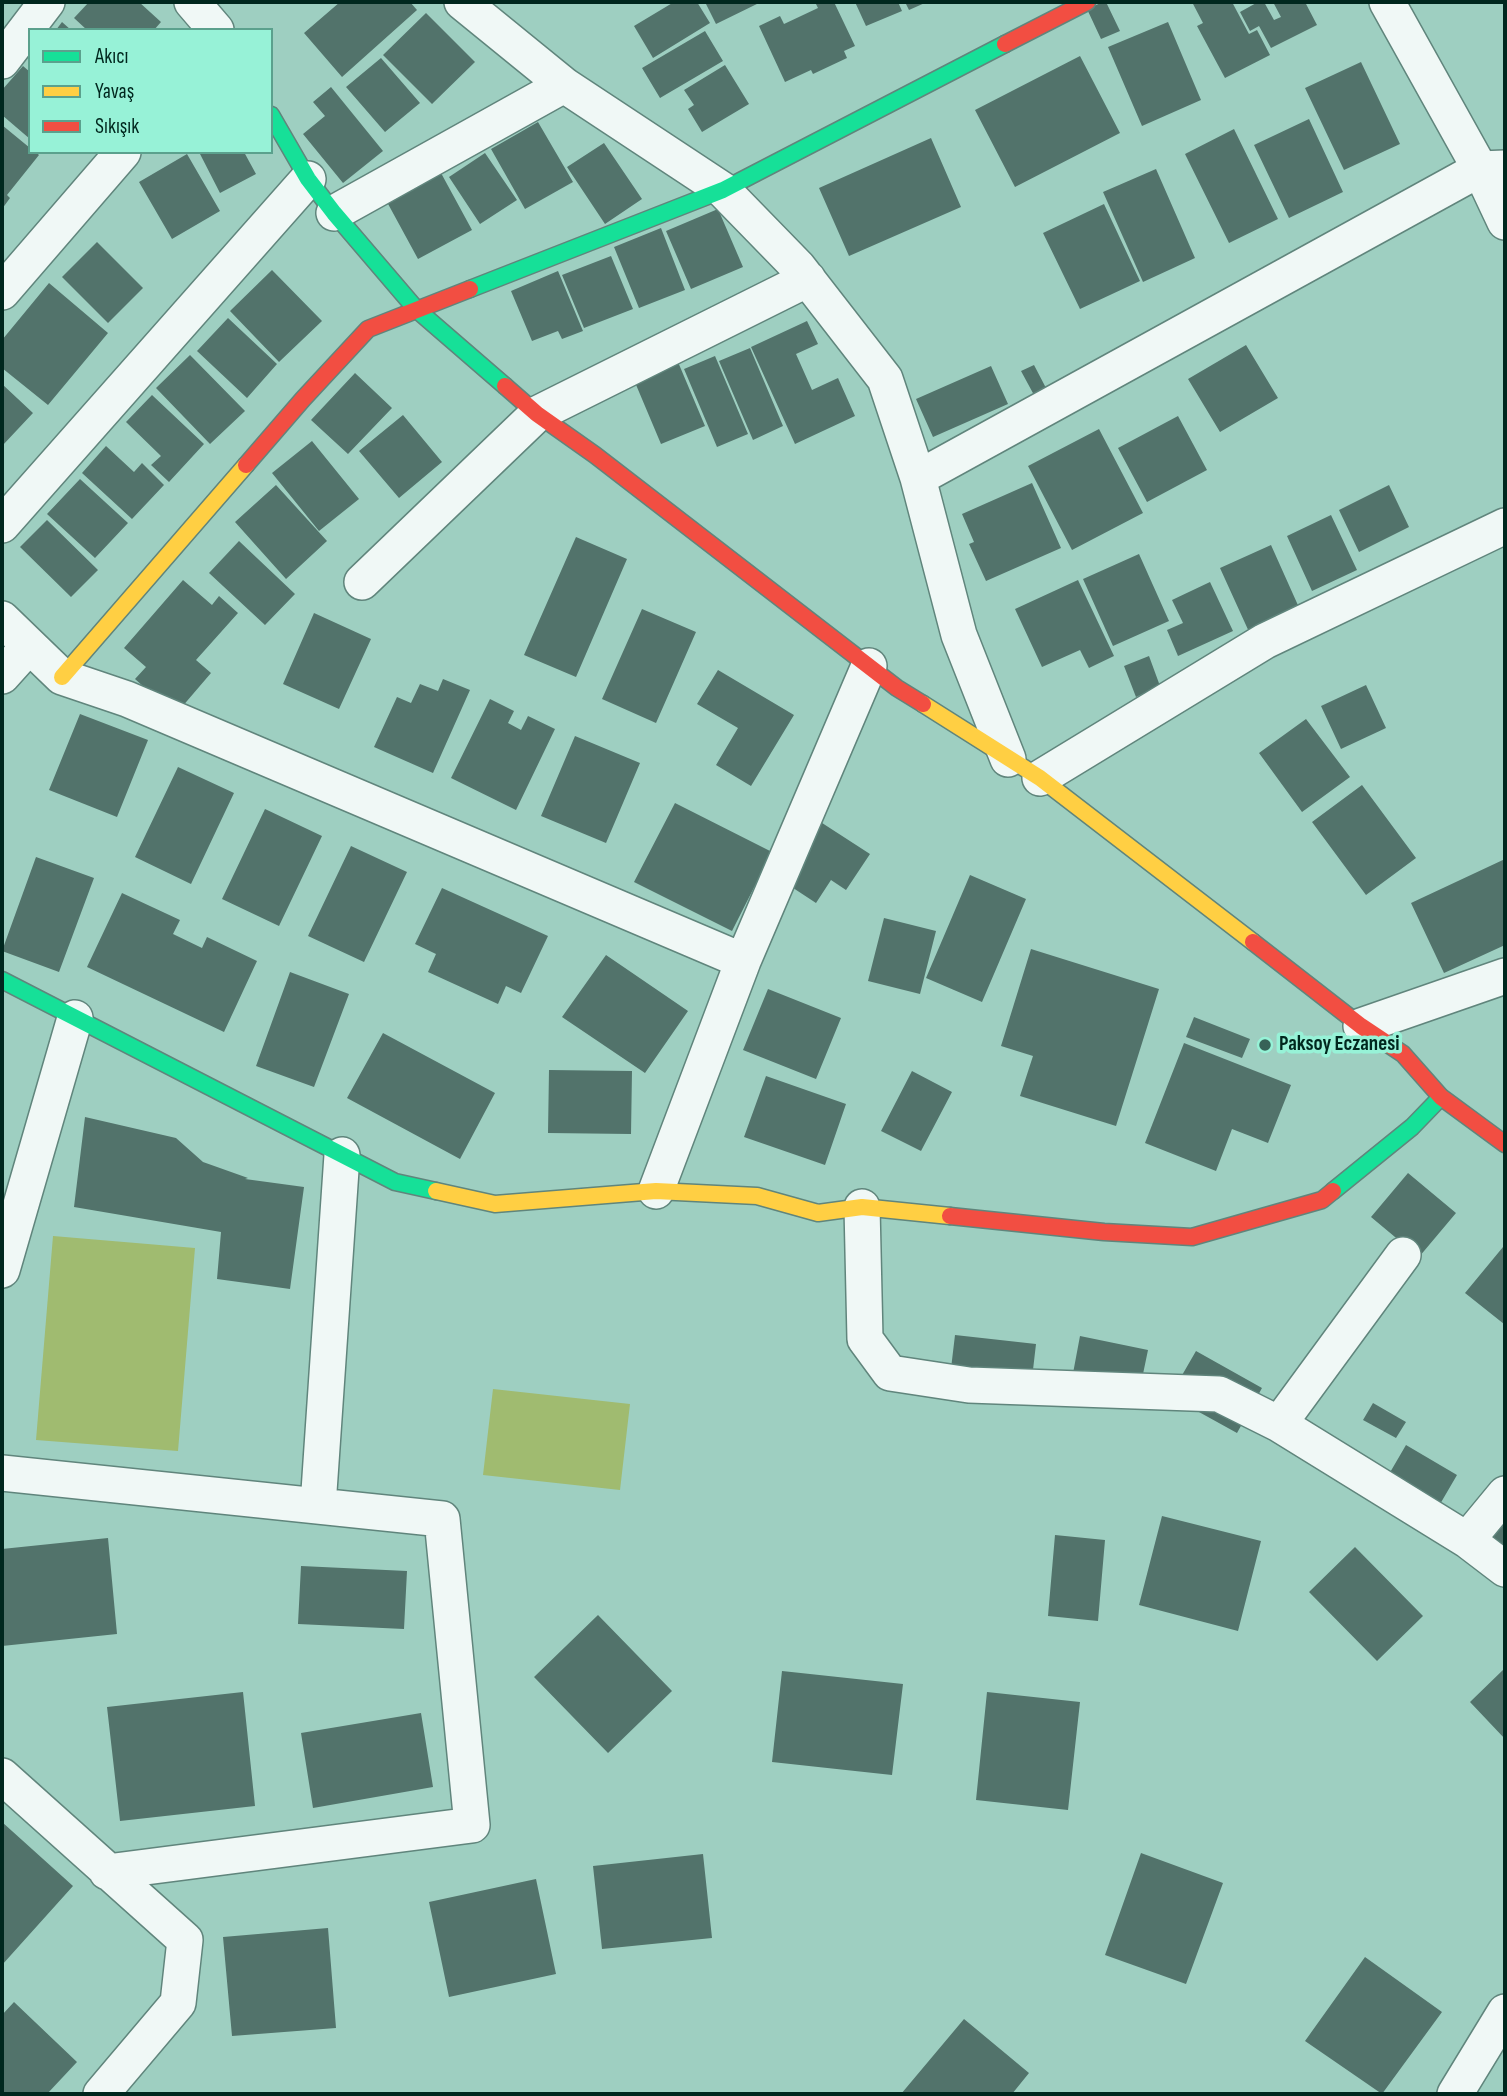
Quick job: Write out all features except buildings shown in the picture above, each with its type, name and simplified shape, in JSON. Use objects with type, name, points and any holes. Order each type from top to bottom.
[{"type":"street","points":[[2,61],[47,2]]},
{"type":"street","points":[[192,2],[214,28]]},
{"type":"street","points":[[462,2],[564,85],[723,190],[808,279],[885,379],[918,478],[959,635],[1009,759]]},
{"type":"street","points":[[62,677],[303,399],[368,329],[723,190],[1087,2]]},
{"type":"street","points":[[1387,2],[1492,168],[1505,222]]},
{"type":"street","points":[[334,213],[564,85]]},
{"type":"street","points":[[273,118],[308,179],[416,309],[537,414],[595,455],[897,688],[1040,778],[1361,1026],[1402,1054],[1441,1097],[1505,1144]]},
{"type":"street","points":[[2,292],[120,154]]},
{"type":"street","points":[[918,478],[1492,168]]},
{"type":"street","points":[[2,525],[308,179]]},
{"type":"street","points":[[362,582],[537,414],[808,279]]},
{"type":"street","points":[[1040,778],[1265,641],[1505,526]]},
{"type":"street","points":[[2,619],[62,677],[127,699],[743,961]]},
{"type":"street","points":[[2,676],[29,646]]},
{"type":"street","points":[[656,1191],[743,961],[869,666]]},
{"type":"street","points":[[1361,1026],[1505,975]]},
{"type":"street","points":[[2,980],[396,1182],[495,1204],[656,1191],[757,1196],[818,1213],[862,1207],[1104,1232],[1192,1237],[1322,1200],[1412,1127],[1441,1097]]},
{"type":"street","points":[[2,1270],[75,1018]]},
{"type":"street","points":[[317,1506],[342,1155]]},
{"type":"street","points":[[862,1207],[864,1339],[890,1373],[969,1385],[1219,1394],[1279,1424],[1468,1540],[1505,1569]]},
{"type":"street","points":[[1279,1424],[1403,1255]]},
{"type":"street","points":[[2,1473],[442,1519],[472,1825],[107,1871]]},
{"type":"street","points":[[1468,1540],[1505,1494]]},
{"type":"street","points":[[2,1776],[185,1940],[178,2003],[101,2094]]},
{"type":"street","points":[[1455,2094],[1505,2012]]},
{"type":"green space","points":[[53,1236],[195,1248],[178,1451],[36,1440]]},
{"type":"green space","points":[[493,1389],[630,1404],[620,1490],[483,1475]]},
{"type":"traffic: fast","points":[[470,289],[723,190],[1005,44]]},
{"type":"traffic: fast","points":[[273,118],[308,179],[416,309],[505,386]]},
{"type":"traffic: fast","points":[[2,980],[395,1182],[436,1191]]},
{"type":"traffic: fast","points":[[1333,1191],[1412,1127],[1441,1097]]},
{"type":"traffic: slow","points":[[62,677],[246,465]]},
{"type":"traffic: slow","points":[[923,704],[1040,778],[1253,942]]},
{"type":"traffic: slow","points":[[436,1191],[495,1204],[656,1191],[757,1196],[818,1213],[862,1207],[950,1216]]},
{"type":"traffic: jam","points":[[1005,44],[1087,2]]},
{"type":"traffic: jam","points":[[246,465],[368,329],[470,289]]},
{"type":"traffic: jam","points":[[505,386],[537,414],[595,455],[897,688],[923,704]]},
{"type":"traffic: jam","points":[[1253,942],[1361,1026],[1403,1054],[1441,1097],[1505,1144]]},
{"type":"traffic: jam","points":[[950,1216],[1104,1232],[1192,1237],[1322,1200],[1333,1191]]},
{"type":"place","name":"Paksoy Eczanesi","points":[[1265,1045]]}]
